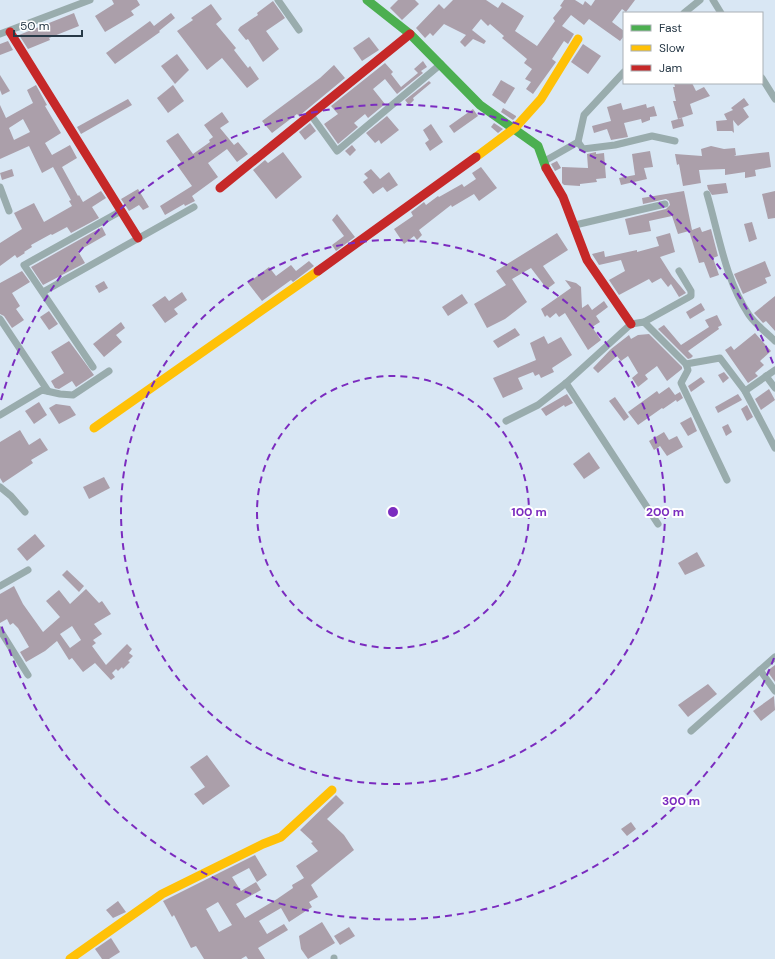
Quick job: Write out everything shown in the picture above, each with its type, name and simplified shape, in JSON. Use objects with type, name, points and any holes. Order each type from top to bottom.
[{"type":"street","points":[[0,34],[10,32],[90,0]]},
{"type":"street","points":[[278,0],[299,30]]},
{"type":"street","points":[[366,0],[410,34],[480,105],[515,128],[538,146],[543,162],[563,196],[587,260],[631,324]]},
{"type":"street","points":[[685,12],[700,0]]},
{"type":"street","points":[[713,0],[720,12]]},
{"type":"street","points":[[10,32],[138,238]]},
{"type":"street","points":[[220,188],[410,34]]},
{"type":"street","points":[[94,428],[301,284],[515,128],[541,99],[578,39]]},
{"type":"street","points":[[311,115],[337,151],[441,64]]},
{"type":"street","points":[[543,162],[578,142],[584,115],[623,73]]},
{"type":"street","points":[[763,80],[775,99]]},
{"type":"street","points":[[578,142],[584,149],[616,145],[652,136],[675,141]]},
{"type":"street","points":[[0,187],[9,211]]},
{"type":"street","points":[[707,194],[727,269],[738,297],[750,316],[775,342]]},
{"type":"street","points":[[575,225],[665,204]]},
{"type":"street","points":[[43,292],[194,207]]},
{"type":"street","points":[[94,367],[24,265],[121,211]]},
{"type":"street","points":[[506,421],[538,404],[566,383],[631,324],[644,322],[691,296],[691,291],[679,271]]},
{"type":"street","points":[[0,319],[48,391]]},
{"type":"street","points":[[644,322],[686,364],[688,370],[681,382],[728,480]]},
{"type":"street","points":[[686,364],[720,358],[745,391],[775,448]]},
{"type":"street","points":[[745,391],[775,370]]},
{"type":"street","points":[[0,415],[37,392],[48,391],[73,395],[109,371]]},
{"type":"street","points":[[766,376],[775,388]]},
{"type":"street","points":[[566,383],[658,524]]},
{"type":"street","points":[[0,487],[11,496],[25,512]]},
{"type":"street","points":[[0,586],[28,570]]},
{"type":"street","points":[[0,630],[28,675]]},
{"type":"street","points":[[691,731],[775,657]]},
{"type":"street","points":[[760,670],[775,691]]},
{"type":"street","points":[[70,959],[162,894],[263,844],[281,837],[332,790]]},
{"type":"building","points":[[112,0],[137,0],[140,5],[131,11],[134,15],[105,32],[95,16],[114,4]]},
{"type":"building","points":[[398,0],[415,0],[419,4],[402,20],[390,8]]},
{"type":"building","points":[[453,0],[486,0],[498,8],[502,2],[524,16],[515,31],[537,46],[555,21],[553,18],[562,7],[560,6],[564,0],[575,0],[583,5],[585,1],[591,6],[595,0],[635,0],[626,12],[622,9],[612,22],[623,30],[623,37],[620,41],[589,19],[584,25],[571,15],[562,26],[574,34],[568,44],[564,41],[552,59],[556,62],[533,94],[526,89],[531,82],[525,79],[532,69],[524,63],[527,59],[502,38],[504,36],[490,24],[488,26],[481,19],[472,30],[486,41],[484,44],[473,39],[465,47],[460,42],[466,35],[444,24],[433,36],[430,33],[425,38],[416,28],[439,4],[444,9]]},
{"type":"building","points":[[273,1],[285,18],[266,31],[279,49],[263,62],[248,39],[246,40],[238,30],[258,15],[257,13]]},
{"type":"building","points":[[211,4],[222,19],[216,24],[236,48],[234,50],[248,68],[250,66],[259,79],[247,88],[222,58],[207,70],[177,31],[193,20],[191,18]]},
{"type":"building","points":[[74,13],[79,26],[49,38],[50,40],[28,49],[19,35]]},
{"type":"building","points":[[171,13],[175,18],[159,31],[160,32],[115,64],[106,53],[150,21],[154,26]]},
{"type":"building","points":[[369,37],[379,50],[362,61],[353,48]]},
{"type":"building","points":[[8,41],[13,50],[0,55],[0,44]]},
{"type":"building","points":[[583,44],[601,56],[588,74],[571,62]]},
{"type":"building","points":[[177,54],[189,70],[175,84],[161,66]]},
{"type":"building","points":[[423,61],[427,67],[421,71],[423,73],[397,94],[385,79],[373,89],[385,104],[368,118],[365,114],[354,123],[358,127],[338,144],[324,124],[338,114],[331,106],[385,63],[393,72],[391,74],[401,87],[418,73],[414,69]]},
{"type":"building","points":[[334,65],[345,78],[299,116],[297,114],[272,133],[262,121],[320,78]]},
{"type":"building","points":[[0,75],[10,91],[2,95],[0,90]]},
{"type":"building","points":[[501,80],[515,88],[505,104],[492,95]]},
{"type":"building","points":[[429,81],[431,83],[413,98],[414,100],[409,105],[405,100]]},
{"type":"building","points":[[674,84],[692,84],[696,91],[704,87],[710,96],[690,104],[693,114],[678,119],[673,101],[676,101],[673,87],[675,87]]},
{"type":"building","points":[[36,85],[47,105],[45,106],[61,133],[45,143],[52,155],[70,145],[77,158],[62,167],[78,196],[79,195],[83,202],[101,191],[106,198],[92,207],[99,218],[71,233],[67,227],[52,235],[51,234],[31,245],[32,247],[24,252],[25,253],[17,258],[15,255],[0,266],[0,243],[22,229],[14,213],[34,203],[44,222],[72,206],[69,201],[71,200],[53,167],[42,173],[29,146],[0,159],[0,105],[6,118],[33,103],[27,90]],"holes":[[[23,119],[30,132],[14,140],[9,128]]]},
{"type":"building","points":[[173,85],[184,101],[168,113],[157,98]]},
{"type":"building","points":[[744,98],[749,105],[743,108],[749,117],[738,126],[733,120],[734,133],[732,131],[717,131],[716,121],[727,120],[724,114],[733,110],[731,108]]},
{"type":"building","points":[[128,99],[132,105],[81,134],[77,127]]},
{"type":"building","points":[[621,103],[623,110],[646,104],[647,108],[654,106],[657,116],[650,117],[650,120],[642,123],[641,119],[624,123],[628,137],[611,140],[607,129],[594,133],[592,126],[611,121],[607,107]]},
{"type":"building","points":[[503,108],[516,117],[513,120],[501,112]]},
{"type":"building","points":[[473,109],[478,116],[454,133],[449,126]]},
{"type":"building","points":[[222,112],[229,122],[220,128],[234,145],[238,142],[248,154],[237,162],[227,149],[208,163],[218,177],[192,196],[195,201],[185,206],[184,204],[165,215],[160,206],[192,186],[177,165],[181,162],[166,141],[178,133],[193,154],[210,142],[209,140],[213,137],[204,125]]},
{"type":"building","points":[[387,116],[399,130],[381,144],[379,140],[375,143],[366,133]]},
{"type":"building","points":[[682,118],[684,126],[673,129],[671,121]]},
{"type":"building","points":[[310,123],[316,131],[305,140],[299,132]]},
{"type":"building","points":[[494,123],[503,129],[498,133],[491,127]]},
{"type":"building","points":[[431,124],[443,142],[430,151],[425,143],[429,140],[423,130]]},
{"type":"building","points":[[352,145],[356,150],[350,156],[345,151]]},
{"type":"building","points":[[711,146],[724,149],[735,148],[736,155],[734,156],[769,152],[771,167],[755,170],[756,176],[745,178],[745,172],[725,175],[725,169],[699,170],[701,183],[683,186],[679,164],[677,165],[675,154],[702,156],[701,149]]},
{"type":"building","points":[[650,151],[653,167],[644,168],[647,179],[621,185],[619,178],[635,175],[632,154]]},
{"type":"building","points":[[283,152],[302,177],[276,199],[253,170],[265,160],[268,163]]},
{"type":"building","points":[[596,152],[596,154],[604,153],[606,178],[596,179],[597,182],[580,184],[580,186],[564,185],[562,183],[562,167],[588,168],[587,154]]},
{"type":"building","points":[[557,161],[561,168],[555,171],[551,164]]},
{"type":"building","points":[[481,167],[497,188],[479,201],[474,194],[452,207],[451,205],[419,230],[422,235],[417,240],[414,236],[404,244],[394,229],[413,216],[411,212],[424,202],[426,205],[438,196],[439,197],[462,184],[464,187],[476,179],[472,173]]},
{"type":"building","points":[[12,169],[14,176],[2,180],[0,173]]},
{"type":"building","points":[[371,169],[380,179],[389,172],[398,185],[387,192],[383,187],[373,194],[363,182],[368,178],[364,174]]},
{"type":"building","points":[[726,183],[728,193],[712,195],[707,185]]},
{"type":"building","points":[[138,189],[149,207],[143,210],[139,205],[129,211],[121,199]]},
{"type":"building","points":[[684,191],[692,230],[700,227],[702,232],[711,229],[718,256],[713,258],[719,275],[710,278],[704,262],[699,263],[689,231],[678,234],[672,216],[649,221],[651,231],[629,235],[625,219],[666,209],[670,205],[669,201],[666,199],[643,204],[642,198]]},
{"type":"building","points":[[775,191],[775,218],[768,219],[762,194]]},
{"type":"building","points":[[337,214],[355,237],[336,251],[332,245],[344,236],[332,220]]},
{"type":"building","points":[[752,222],[757,239],[749,242],[744,224]]},
{"type":"building","points":[[102,227],[106,235],[78,251],[85,263],[43,285],[31,267]]},
{"type":"building","points":[[557,233],[568,250],[543,266],[555,283],[547,289],[531,268],[512,279],[527,302],[505,319],[487,328],[474,304],[506,285],[496,271]]},
{"type":"building","points":[[670,233],[675,252],[660,257],[672,276],[686,293],[679,297],[671,284],[668,287],[661,278],[652,283],[649,279],[619,295],[609,280],[625,271],[621,260],[599,265],[592,254],[604,251],[605,257],[637,250],[637,252],[659,246],[656,237]]},
{"type":"building","points":[[309,261],[314,266],[293,282],[291,280],[262,301],[248,283],[269,267],[276,276],[291,265],[296,271]]},
{"type":"building","points":[[765,261],[771,276],[765,278],[767,283],[743,294],[734,274]]},
{"type":"building","points":[[22,271],[30,282],[12,293],[20,306],[16,309],[24,320],[12,328],[4,316],[0,314],[0,283]]},
{"type":"building","points":[[565,280],[576,283],[581,287],[582,308],[588,304],[592,310],[604,301],[608,307],[596,316],[600,322],[592,327],[601,340],[588,350],[565,313],[559,317],[556,313],[550,318],[547,315],[545,317],[541,309],[571,288]]},
{"type":"building","points":[[104,281],[108,288],[99,293],[95,286]]},
{"type":"building","points":[[182,292],[187,300],[174,309],[178,314],[165,323],[152,305],[165,296],[169,301]]},
{"type":"building","points":[[462,294],[468,303],[448,316],[442,307]]},
{"type":"building","points":[[775,296],[775,331],[766,321],[763,323],[754,313]]},
{"type":"building","points":[[701,303],[705,310],[690,319],[686,312]]},
{"type":"building","points":[[49,311],[58,324],[49,330],[40,317]]},
{"type":"building","points":[[717,315],[722,325],[718,327],[719,329],[688,351],[693,356],[688,359],[658,329],[664,325],[681,345],[709,327],[705,320]]},
{"type":"building","points":[[121,322],[125,328],[116,335],[122,342],[104,357],[93,344]]},
{"type":"building","points":[[515,328],[520,335],[498,348],[493,341]]},
{"type":"building","points":[[755,333],[771,351],[760,361],[764,365],[755,373],[758,376],[748,383],[725,350],[731,346],[734,350]]},
{"type":"building","points":[[649,334],[682,367],[682,369],[667,381],[657,366],[645,375],[648,379],[638,387],[632,378],[638,373],[628,356],[621,361],[617,356],[598,373],[593,368],[611,349],[629,335],[631,339],[638,335]]},
{"type":"building","points":[[544,336],[548,344],[561,337],[572,355],[552,368],[554,372],[541,378],[539,374],[535,376],[533,372],[518,378],[523,389],[503,398],[493,378],[536,360],[530,343]]},
{"type":"building","points":[[69,341],[94,375],[76,387],[72,381],[59,389],[55,388],[51,381],[64,373],[51,352]]},
{"type":"building","points":[[724,372],[729,378],[723,383],[718,375]]},
{"type":"building","points":[[701,377],[705,382],[691,392],[688,386]]},
{"type":"building","points":[[669,387],[675,395],[680,392],[683,398],[677,402],[676,400],[663,409],[662,408],[638,425],[628,412],[657,391],[659,394]]},
{"type":"building","points":[[769,389],[775,400],[761,410],[755,399]]},
{"type":"building","points":[[567,394],[573,403],[565,407],[564,405],[546,416],[541,409]]},
{"type":"building","points":[[738,394],[742,400],[718,413],[715,407]]},
{"type":"building","points":[[615,397],[629,417],[624,421],[609,401]]},
{"type":"building","points":[[39,402],[47,415],[34,424],[25,411]]},
{"type":"building","points":[[56,404],[70,406],[76,415],[59,424],[49,408]]},
{"type":"building","points":[[747,405],[753,417],[747,421],[741,409]]},
{"type":"building","points":[[691,417],[697,431],[688,436],[680,423]]},
{"type":"building","points":[[728,424],[732,432],[726,436],[722,427]]},
{"type":"building","points":[[20,430],[29,445],[40,438],[48,450],[31,460],[33,463],[3,483],[0,478],[0,442]]},
{"type":"building","points":[[664,432],[669,440],[677,436],[683,447],[667,456],[660,446],[654,450],[649,441]]},
{"type":"building","points":[[589,452],[600,468],[584,479],[573,464]]},
{"type":"building","points":[[104,477],[110,488],[89,499],[83,487]]},
{"type":"building","points":[[35,534],[45,546],[27,561],[17,549]]},
{"type":"building","points":[[697,552],[705,566],[685,575],[678,563]]},
{"type":"building","points":[[67,570],[84,586],[79,592],[62,575]]},
{"type":"building","points":[[14,586],[23,604],[43,632],[60,617],[46,601],[59,590],[70,604],[86,589],[99,603],[102,601],[111,614],[94,624],[102,634],[93,640],[96,643],[92,646],[106,665],[127,644],[132,649],[129,653],[133,656],[128,661],[130,662],[123,669],[122,667],[118,671],[116,669],[112,673],[115,677],[111,680],[95,663],[83,672],[72,658],[69,660],[57,641],[45,651],[26,662],[20,652],[29,647],[18,628],[13,623],[10,625],[7,619],[0,623],[0,594]],"holes":[[[72,626],[81,640],[70,648],[60,634]]]},
{"type":"building","points":[[775,665],[775,682],[767,671]]},
{"type":"building","points":[[708,684],[717,694],[688,717],[678,705]]},
{"type":"building","points":[[774,696],[775,710],[761,721],[753,711]]},
{"type":"building","points":[[207,755],[230,786],[203,805],[194,794],[205,787],[190,767]]},
{"type":"building","points":[[336,795],[344,803],[327,819],[344,835],[354,850],[311,885],[318,897],[309,902],[312,907],[289,922],[281,908],[259,921],[267,934],[284,924],[288,930],[258,948],[265,959],[248,959],[246,956],[241,959],[204,959],[196,946],[191,948],[174,915],[172,917],[163,901],[255,855],[267,875],[257,882],[249,868],[232,877],[241,891],[256,882],[261,890],[236,904],[245,918],[277,899],[293,888],[292,885],[304,878],[296,866],[318,851],[311,843],[313,842],[300,830]],"holes":[[[218,902],[232,925],[219,932],[206,909]]]},
{"type":"building","points":[[631,822],[636,829],[627,836],[621,829]]},
{"type":"building","points":[[118,901],[126,912],[113,918],[106,910]]},
{"type":"building","points":[[322,922],[335,943],[308,959],[301,949],[299,936]]},
{"type":"building","points":[[349,927],[355,936],[340,945],[334,936]]},
{"type":"building","points":[[111,938],[120,952],[109,959],[102,959],[95,949]]},
{"type":"traffic: fast","points":[[367,0],[410,34],[480,105],[538,146],[546,168]]},
{"type":"traffic: slow","points":[[476,157],[515,128],[541,99],[578,39]]},
{"type":"traffic: slow","points":[[94,428],[318,271]]},
{"type":"traffic: slow","points":[[70,959],[162,894],[263,844],[281,837],[332,790]]},
{"type":"traffic: jam","points":[[10,32],[138,238]]},
{"type":"traffic: jam","points":[[220,188],[410,34]]},
{"type":"traffic: jam","points":[[318,271],[476,157]]},
{"type":"traffic: jam","points":[[546,168],[563,197],[587,260],[631,324]]}]
